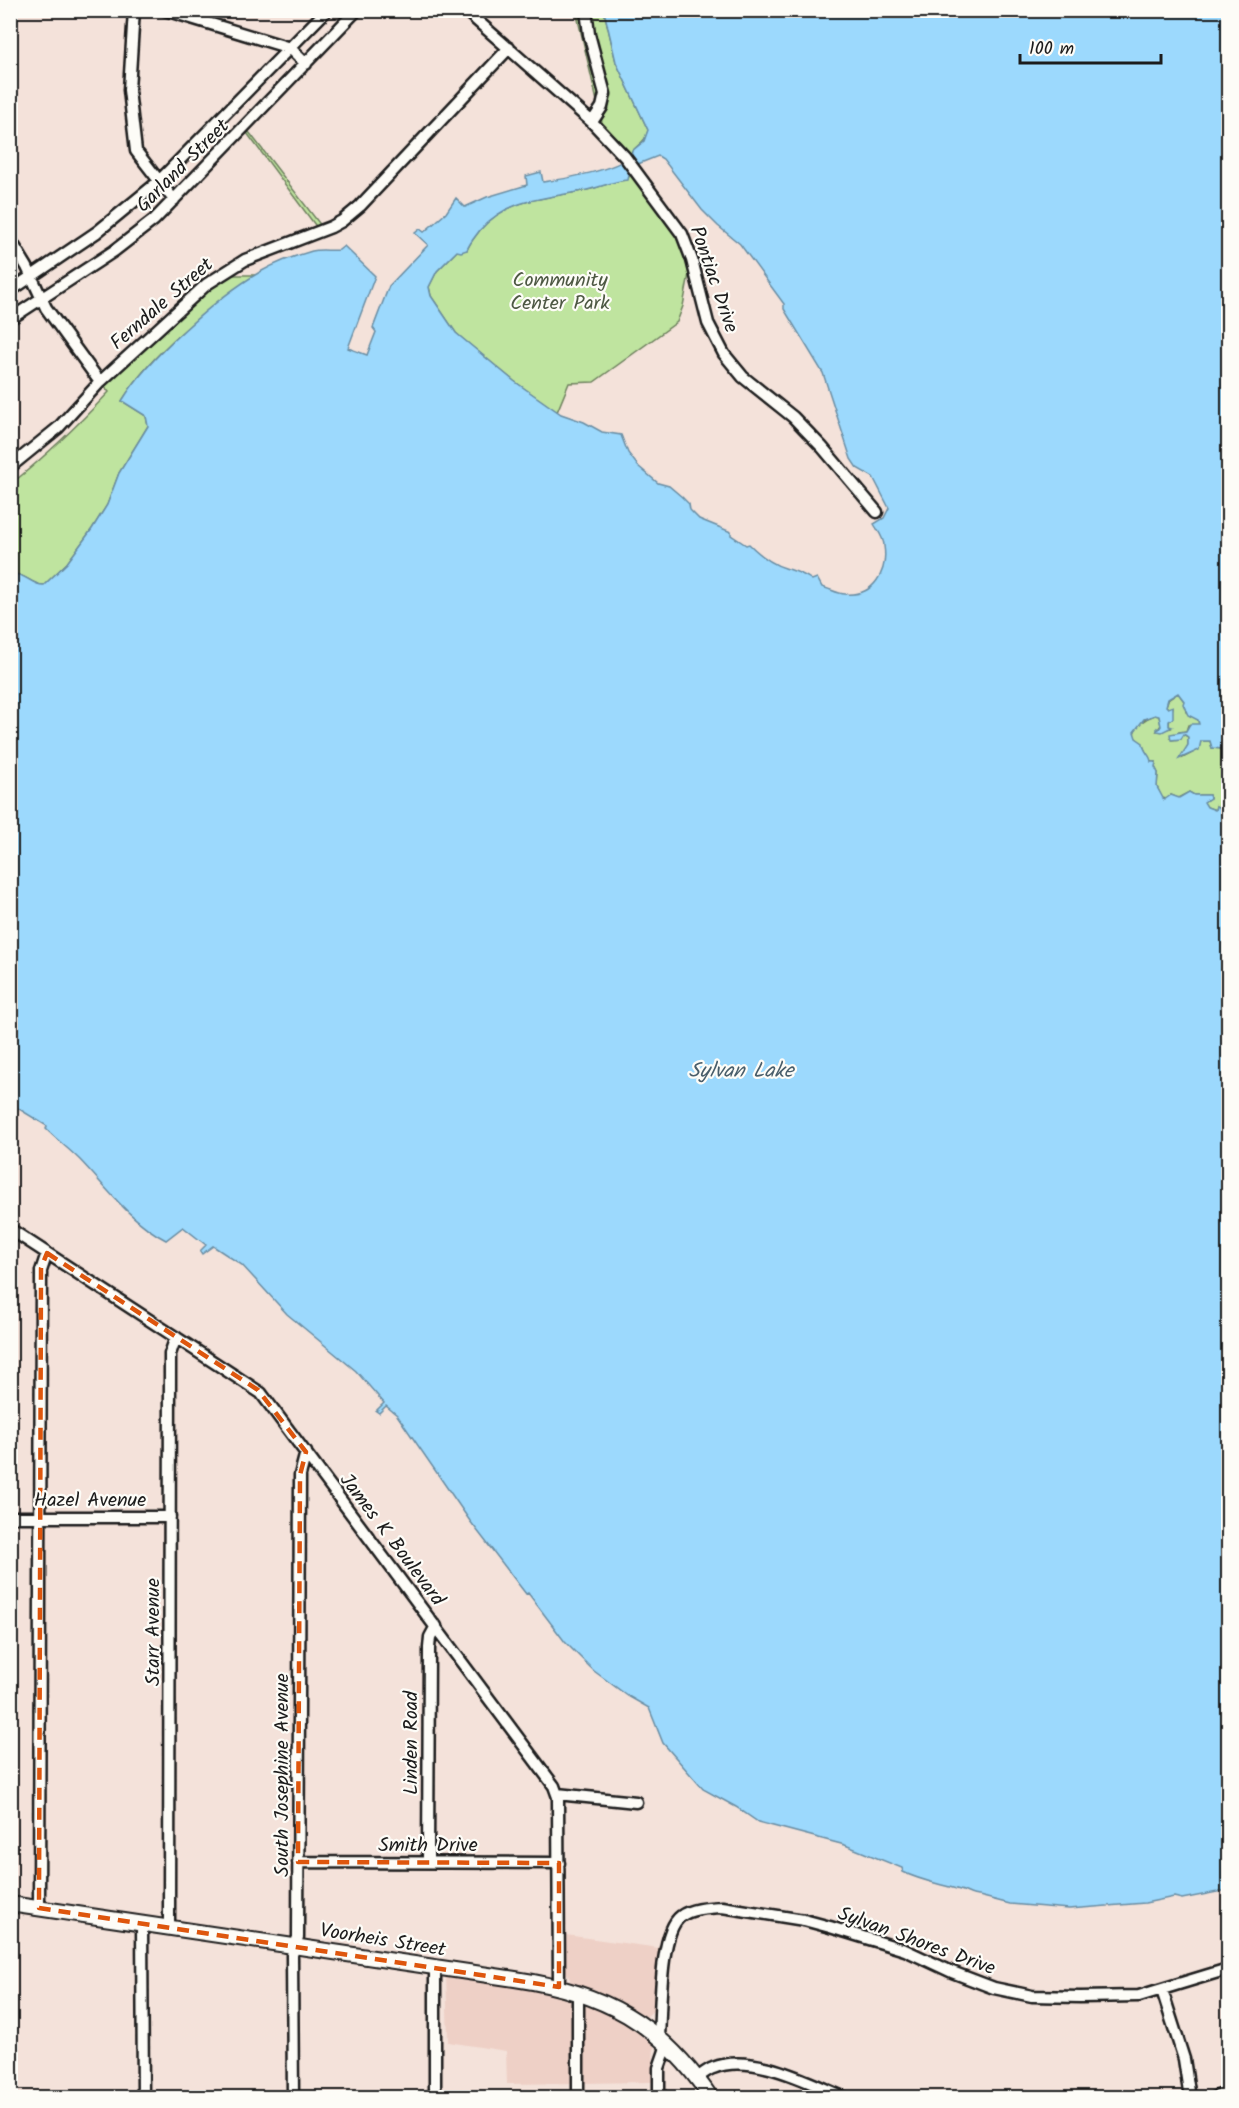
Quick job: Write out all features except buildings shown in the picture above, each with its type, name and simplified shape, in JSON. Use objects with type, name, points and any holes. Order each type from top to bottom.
[{"type":"street","points":[[134,10],[129,90],[135,151],[174,200]]},
{"type":"street","points":[[165,10],[290,48],[306,64]]},
{"type":"street","name":"Garland Street","points":[[10,291],[98,232],[158,182],[327,10]]},
{"type":"street","name":"Garland Street","points":[[10,319],[135,236],[174,200],[357,10]]},
{"type":"street","name":"Pontiac Drive","points":[[465,10],[592,122],[625,157],[682,234],[692,260],[708,323],[724,354],[743,377],[793,417],[877,512]]},
{"type":"street","points":[[586,10],[589,34],[604,94],[602,107],[592,122]]},
{"type":"street","name":"Ferndale Street","points":[[10,467],[58,428],[100,382],[207,284],[245,260],[317,233],[342,221],[382,184],[509,48]]},
{"type":"street","points":[[10,239],[32,277],[46,308],[100,382]]},
{"type":"street","name":"James K Boulevard","points":[[10,1229],[261,1393],[436,1626],[554,1786],[557,1794]]},
{"type":"street","points":[[39,1908],[41,1271],[47,1253]]},
{"type":"street","name":"Starr Avenue","points":[[169,1927],[170,1354],[176,1337]]},
{"type":"street","name":"South Josephine Avenue","points":[[293,2097],[292,1955],[298,1936],[300,1475],[306,1452]]},
{"type":"street","name":"Hazel Avenue","points":[[10,1517],[170,1517]]},
{"type":"street","name":"Linden Road","points":[[428,1862],[429,1648],[430,1637],[436,1626]]},
{"type":"street","points":[[559,1987],[557,1794],[636,1802]]},
{"type":"street","name":"Smith Drive","points":[[298,1862],[559,1863]]},
{"type":"street","name":"Voorheis Street","points":[[10,1904],[435,1967],[578,1992],[628,2015],[663,2041],[685,2062],[711,2097]]},
{"type":"street","name":"Sylvan Shores Drive","points":[[659,2097],[666,1944],[672,1925],[681,1916],[692,1911],[722,1907],[804,1920],[904,1950],[971,1980],[1010,1993],[1032,1996],[1139,1996],[1228,1969]]},
{"type":"street","points":[[141,1923],[143,2097]]},
{"type":"street","points":[[435,1967],[435,2097]]},
{"type":"street","points":[[1162,1990],[1184,2059],[1190,2097]]},
{"type":"street","points":[[578,1992],[578,2097]]},
{"type":"street","points":[[697,2078],[711,2068],[739,2063],[763,2066],[846,2097]]},
{"type":"street","points":[[1213,2097],[1228,2092]]},
{"type":"highlighted area","points":[[47,1253],[258,1390],[306,1452],[300,1475],[298,1862],[559,1863],[559,1987],[39,1908],[41,1268]]},
{"type":"shaded area","points":[[566,1935],[659,1948],[658,2006],[644,2019],[617,2002],[572,1984],[566,1971]]},
{"type":"shaded area","points":[[446,1973],[537,1988],[593,2003],[615,2015],[654,2046],[652,2082],[507,2084],[506,2051],[448,2042]]},
{"type":"green space","points":[[576,11],[604,11],[616,62],[648,130],[645,138],[630,156],[603,127]]},
{"type":"green space","points":[[249,132],[322,227],[318,229],[247,133]]},
{"type":"green space","name":"Community Center Park","points":[[631,173],[675,233],[683,249],[689,274],[683,306],[677,322],[594,382],[569,383],[557,412],[514,381],[456,333],[431,296],[429,287],[437,271],[457,251],[467,250],[480,230],[503,211],[529,201],[627,180]]},
{"type":"green space","points":[[228,275],[255,275],[200,317],[165,348],[134,383],[122,401],[146,416],[148,426],[119,473],[107,505],[92,529],[67,563],[44,585],[36,584],[21,575],[11,574],[11,484],[74,428],[109,392],[104,386],[149,342],[180,313]]},
{"type":"green space","points":[[1178,693],[1184,701],[1186,712],[1198,720],[1199,725],[1188,725],[1186,731],[1171,737],[1173,737],[1172,740],[1181,739],[1183,734],[1188,737],[1188,745],[1183,758],[1198,750],[1201,741],[1210,741],[1212,748],[1223,749],[1228,754],[1228,799],[1221,804],[1223,808],[1219,809],[1216,806],[1215,810],[1207,807],[1203,802],[1210,798],[1209,795],[1194,795],[1189,792],[1178,798],[1171,795],[1167,799],[1162,798],[1157,787],[1156,762],[1151,762],[1143,746],[1134,736],[1138,725],[1155,715],[1159,716],[1161,725],[1157,731],[1171,728],[1169,723],[1173,707],[1166,706],[1168,700]]},
{"type":"water","name":"Sylvan Lake","points":[[604,11],[1228,11],[1228,754],[1223,749],[1212,748],[1210,741],[1201,741],[1199,750],[1179,759],[1188,745],[1188,737],[1184,734],[1181,739],[1171,740],[1170,734],[1186,731],[1190,724],[1199,724],[1198,720],[1188,715],[1184,701],[1178,693],[1168,699],[1166,706],[1168,708],[1173,706],[1173,718],[1169,721],[1169,726],[1172,727],[1162,732],[1157,731],[1157,728],[1161,726],[1159,716],[1155,715],[1144,719],[1134,732],[1136,738],[1143,743],[1151,762],[1156,762],[1157,787],[1164,800],[1171,795],[1179,798],[1189,792],[1194,795],[1209,795],[1210,798],[1204,802],[1207,807],[1215,810],[1216,806],[1223,808],[1221,802],[1228,799],[1228,1890],[1182,1899],[1174,1897],[1145,1903],[1069,1909],[1010,1904],[917,1878],[903,1872],[902,1868],[845,1845],[758,1822],[703,1789],[663,1743],[649,1708],[594,1671],[565,1642],[470,1521],[397,1415],[386,1406],[379,1413],[376,1411],[384,1403],[356,1371],[287,1314],[242,1265],[213,1246],[202,1254],[200,1251],[206,1245],[183,1227],[166,1240],[153,1233],[120,1204],[80,1160],[46,1129],[47,1126],[16,1107],[14,1109],[11,1107],[11,574],[21,575],[36,584],[44,585],[67,563],[107,505],[119,473],[148,426],[146,416],[122,401],[148,366],[166,348],[204,312],[243,283],[292,257],[315,250],[339,250],[344,246],[375,276],[348,348],[367,355],[376,332],[373,328],[389,286],[428,245],[415,233],[420,229],[424,232],[446,213],[456,198],[465,207],[487,197],[527,185],[526,176],[541,172],[543,182],[564,179],[602,170],[631,156],[632,151],[644,141],[648,130],[616,62]],"holes":[[[658,156],[663,159],[702,210],[740,244],[784,304],[784,309],[823,373],[851,459],[857,468],[873,477],[889,508],[884,518],[874,524],[884,543],[884,564],[877,580],[864,591],[842,594],[822,587],[817,578],[812,580],[775,564],[749,544],[746,545],[731,535],[731,532],[699,519],[682,497],[669,486],[658,483],[638,466],[628,453],[621,435],[602,432],[584,422],[561,414],[514,381],[456,333],[431,296],[429,287],[437,271],[457,251],[467,250],[480,230],[503,211],[529,201],[628,180],[630,170],[638,164]]]}]
